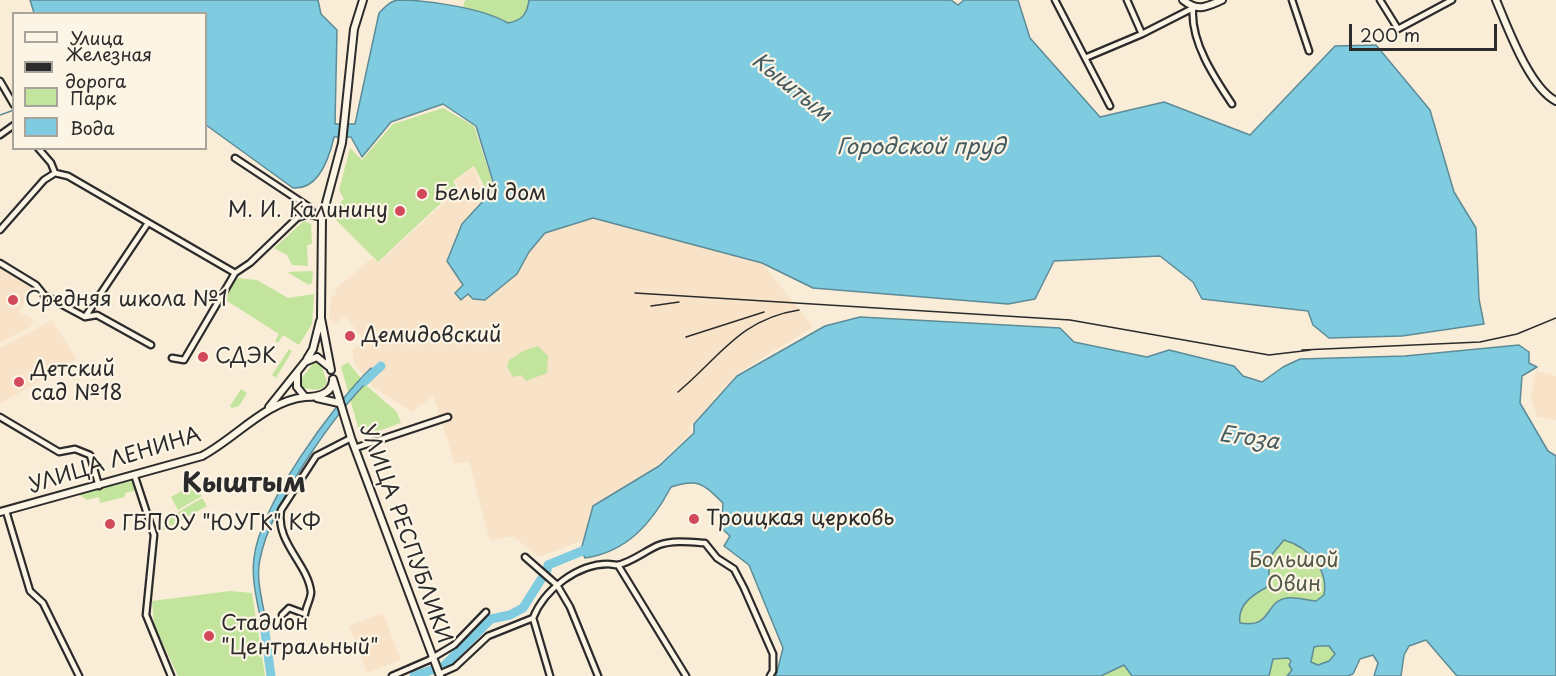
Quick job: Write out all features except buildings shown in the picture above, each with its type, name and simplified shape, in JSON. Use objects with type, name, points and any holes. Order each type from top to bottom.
[{"type":"main road","points":[[265,412],[287,400],[329,390],[333,379],[321,318],[322,218],[342,143],[352,40],[362,0]]},
{"type":"main road","points":[[1183,0],[1193,8],[1202,9],[1222,0]]},
{"type":"main road","points":[[1496,0],[1524,60],[1543,91],[1556,101]]},
{"type":"main road","points":[[265,412],[297,373],[313,349],[321,318]]},
{"type":"main road","points":[[305,362],[316,357],[327,363],[331,370]]},
{"type":"main road","points":[[297,373],[297,387],[307,397],[339,403]]},
{"type":"main road","name":"УЛИЦА РЕСПУБЛИКИ","points":[[333,379],[351,438],[438,672]]},
{"type":"main road","name":"УЛИЦА ЛЕНИНА","points":[[3,512],[135,477],[202,456],[238,434],[265,412]]},
{"type":"street","points":[[1055,0],[1110,106]]},
{"type":"street","points":[[1127,0],[1142,34]]},
{"type":"street","points":[[1292,0],[1309,51]]},
{"type":"street","points":[[1380,0],[1398,29],[1449,1]]},
{"type":"street","points":[[1085,58],[1142,34],[1193,8]]},
{"type":"street","points":[[1193,8],[1192,20],[1211,74],[1232,104]]},
{"type":"street","points":[[0,81],[12,102]]},
{"type":"street","points":[[40,150],[51,163],[55,173]]},
{"type":"street","points":[[235,158],[322,218]]},
{"type":"street","points":[[0,230],[44,180],[55,173],[68,176],[236,273]]},
{"type":"street","points":[[172,358],[184,360],[236,273],[250,263],[292,222],[303,215],[314,214]]},
{"type":"street","points":[[85,317],[148,223]]},
{"type":"street","points":[[0,263],[36,285],[44,295],[85,317],[97,315],[151,345]]},
{"type":"street","points":[[0,417],[59,452],[75,449],[90,455],[99,486]]},
{"type":"street","points":[[355,448],[448,417]]},
{"type":"street","points":[[282,615],[289,608],[305,614],[311,598],[308,581],[284,536],[280,518],[281,510],[316,456],[351,438]]},
{"type":"street","points":[[135,477],[154,535],[146,615],[171,676]]},
{"type":"street","points":[[3,512],[30,591],[43,603],[79,676]]},
{"type":"street","points":[[550,676],[533,618],[539,603],[556,585],[582,570],[607,563],[618,565],[660,545],[675,542],[705,543],[717,558],[734,569],[773,654],[773,671],[770,676]]},
{"type":"street","points":[[525,557],[556,585],[581,630],[598,676]]},
{"type":"street","points":[[618,565],[686,676]]},
{"type":"street","points":[[392,676],[433,658],[454,645],[486,612]]},
{"type":"street","points":[[438,672],[455,667],[488,636],[533,618]]},
{"type":"shaded area","points":[[474,167],[480,187],[486,195],[462,224],[447,261],[468,294],[485,300],[517,274],[529,252],[545,233],[593,218],[762,263],[813,327],[736,374],[689,428],[692,432],[658,465],[593,506],[585,540],[538,557],[513,536],[490,541],[469,461],[455,464],[433,396],[412,412],[374,388],[355,365],[352,350],[364,340],[345,316],[334,324],[329,318],[331,297],[337,293],[335,289],[372,258],[378,263],[460,188],[454,181]]},
{"type":"shaded area","name":"Средняя школа №1","points":[[0,268],[33,288],[19,312],[33,319],[31,327],[0,343]]},
{"type":"shaded area","name":"Детский сад №18","points":[[52,320],[77,359],[0,404],[0,348]]},
{"type":"shaded area","points":[[1536,371],[1556,376],[1556,420],[1537,417],[1531,397]]},
{"type":"shaded area","points":[[383,613],[401,660],[367,673],[349,626]]},
{"type":"green space","points":[[465,0],[529,0],[523,16],[508,24],[463,7]]},
{"type":"green space","points":[[443,108],[474,126],[494,187],[487,192],[474,166],[453,181],[457,188],[378,262],[329,213],[344,199],[339,190],[350,148],[362,160],[393,124]]},
{"type":"green space","points":[[304,221],[311,224],[312,244],[307,245],[308,266],[292,265],[287,255],[274,248]]},
{"type":"green space","points":[[313,271],[312,283],[309,285],[287,272]]},
{"type":"green space","points":[[237,278],[257,280],[288,298],[314,294],[312,324],[299,345],[283,335],[278,343],[275,341],[279,334],[224,299]]},
{"type":"green space","points":[[538,346],[548,356],[547,373],[526,381],[521,375],[513,377],[507,367],[509,360],[525,350]]},
{"type":"green space","points":[[289,349],[292,351],[276,378],[272,375]]},
{"type":"green space","points":[[314,362],[321,365],[327,382],[320,389],[303,388],[299,382]]},
{"type":"green space","points":[[348,362],[368,387],[397,412],[401,423],[364,436],[358,427],[341,367]]},
{"type":"green space","points":[[241,389],[247,393],[239,406],[232,408],[230,406]]},
{"type":"green space","points":[[131,481],[137,490],[125,493],[125,497],[100,503],[99,497],[87,500],[78,494]]},
{"type":"green space","points":[[195,483],[202,496],[178,510],[171,497]]},
{"type":"green space","points":[[202,498],[207,506],[162,531],[158,524]]},
{"type":"green space","name":"Большой Овин","points":[[1284,540],[1302,548],[1315,561],[1323,577],[1324,595],[1316,601],[1287,598],[1260,620],[1247,624],[1239,623],[1239,616],[1244,605],[1269,586],[1269,558]]},
{"type":"green space","name":"Стадион \"Центральный\"","points":[[230,591],[252,593],[265,676],[178,676],[154,624],[152,601]]},
{"type":"green space","points":[[1329,646],[1335,652],[1329,661],[1318,665],[1311,662],[1314,647]]},
{"type":"green space","points":[[1288,658],[1292,670],[1287,676],[1269,676],[1273,659]]},
{"type":"green space","points":[[1124,664],[1132,676],[1101,676]]},
{"type":"water","name":"Городской пруд","points":[[30,0],[318,0],[321,14],[337,30],[335,124],[355,124],[379,13],[390,3],[398,0],[454,6],[484,13],[508,23],[523,16],[529,0],[951,0],[958,5],[964,0],[1018,0],[1030,38],[1100,117],[1164,102],[1250,135],[1335,46],[1376,45],[1430,110],[1454,192],[1476,228],[1479,299],[1484,324],[1402,336],[1329,338],[1313,325],[1308,311],[1202,299],[1193,282],[1160,256],[1054,261],[1035,299],[1008,304],[813,288],[762,263],[593,218],[545,233],[529,252],[517,274],[485,300],[473,299],[468,294],[461,300],[455,293],[463,285],[447,261],[462,224],[495,188],[476,126],[443,104],[391,122],[362,157],[351,137],[334,137],[326,163],[316,179],[310,184],[293,188],[207,126],[207,12],[34,12]]},
{"type":"water","name":"Егоза","points":[[860,317],[1060,328],[1074,342],[1147,357],[1169,350],[1234,366],[1243,376],[1262,382],[1283,367],[1300,359],[1405,356],[1519,345],[1529,352],[1529,363],[1537,367],[1522,376],[1520,403],[1548,451],[1556,456],[1556,676],[1457,676],[1426,640],[1409,646],[1404,655],[1401,676],[1374,676],[1378,663],[1373,655],[1360,659],[1353,674],[1347,676],[1287,676],[1292,670],[1289,665],[1291,661],[1288,658],[1273,659],[1269,676],[1132,676],[1124,665],[1101,676],[776,676],[783,648],[749,565],[724,546],[730,536],[721,528],[723,503],[705,487],[688,483],[671,487],[647,524],[626,542],[600,555],[585,558],[581,550],[593,506],[659,466],[694,433],[694,424],[737,376],[825,326]],"holes":[[[1284,540],[1301,548],[1315,560],[1323,576],[1324,595],[1316,601],[1290,598],[1280,600],[1258,622],[1240,623],[1241,610],[1244,605],[1252,596],[1269,586],[1269,558]],[[1329,646],[1335,654],[1329,661],[1318,665],[1311,662],[1314,647]]]},
{"type":"water","points":[[371,368],[375,374],[341,412],[306,460],[266,537],[259,567],[259,584],[267,627],[262,626],[253,567],[259,536],[269,511],[318,431]]},
{"type":"waterway","points":[[0,115],[12,111]]},
{"type":"waterway","points":[[365,381],[381,366]]},
{"type":"waterway","points":[[414,676],[444,666],[491,619],[510,615],[523,608],[548,565],[592,547]]},
{"type":"waterway","points":[[263,617],[271,676]]},
{"type":"railway","points":[[635,293],[1070,320],[1269,355],[1311,350]]},
{"type":"railway","points":[[651,306],[679,302]]},
{"type":"railway","points":[[678,392],[732,341],[746,331],[761,322],[799,310]]},
{"type":"railway","points":[[686,337],[764,312]]},
{"type":"railway","points":[[1302,350],[1480,342],[1517,334],[1556,318]]},
{"type":"place","name":"Белый дом","points":[[422,194]]},
{"type":"place","name":"М. И. Калинину","points":[[400,211]]},
{"type":"place","name":"Средняя школа №1","points":[[13,300]]},
{"type":"place","name":"Демидовский","points":[[350,336]]},
{"type":"place","name":"СДЭК","points":[[203,357]]},
{"type":"place","name":"Детский сад №18","points":[[19,382]]},
{"type":"place","name":"Троицкая церковь","points":[[694,519]]},
{"type":"place","name":"ГБПОУ \"ЮУГК\" КФ","points":[[110,524]]},
{"type":"place","name":"Стадион \"Центральный\"","points":[[209,636]]},
{"type":"district","name":"Кыштым","points":[[244,485]]}]
